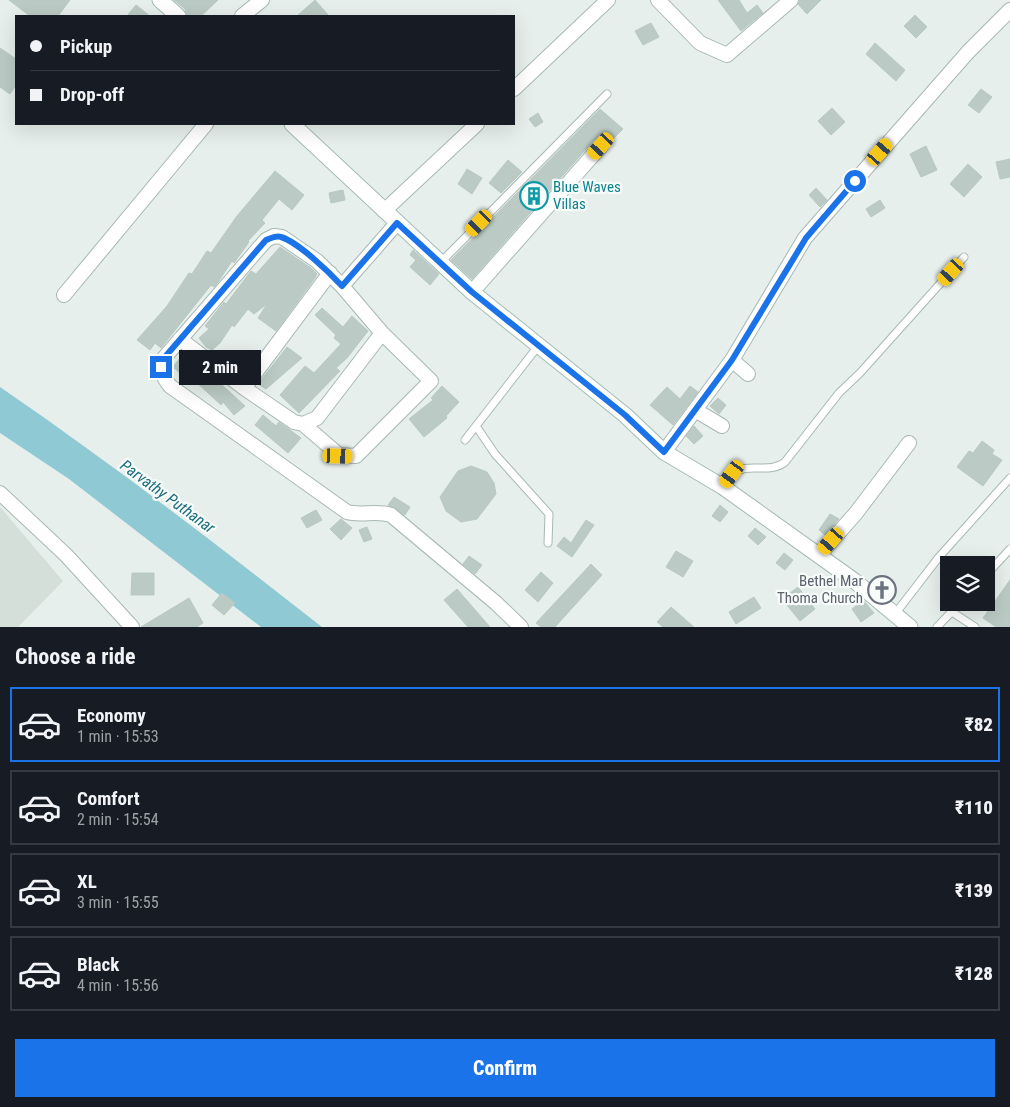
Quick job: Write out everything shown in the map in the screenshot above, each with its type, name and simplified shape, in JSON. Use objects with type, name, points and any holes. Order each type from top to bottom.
[{"type":"street","points":[[243,15],[262,0]]},
{"type":"street","points":[[515,88],[608,0]]},
{"type":"street","points":[[658,0],[700,44],[727,55],[791,0]]},
{"type":"street","points":[[164,1],[177,15]]},
{"type":"street","points":[[664,452],[732,360],[806,238],[968,52],[1010,10]]},
{"type":"street","points":[[64,295],[205,125]]},
{"type":"street","points":[[293,125],[472,292],[625,415],[664,452],[723,487],[819,555],[856,582],[910,627]]},
{"type":"street","points":[[384,211],[476,125]]},
{"type":"street","points":[[472,292],[601,146]]},
{"type":"street","points":[[342,286],[397,223]]},
{"type":"street","points":[[180,339],[244,388],[294,422],[303,424],[338,456],[356,456],[430,381],[382,333],[330,273],[316,261],[282,237],[274,236],[266,240],[180,339],[164,358],[161,367],[164,378],[170,386],[347,512],[359,515],[380,512],[391,516],[496,602],[521,627]]},
{"type":"street","points":[[244,388],[330,273]]},
{"type":"street","points":[[303,424],[317,418],[382,333]]},
{"type":"street","points":[[732,360],[748,374]]},
{"type":"street","points":[[695,410],[722,426]]},
{"type":"street","points":[[819,555],[856,513],[909,443]]},
{"type":"street","points":[[0,493],[66,555],[132,627]]},
{"type":"lane","points":[[440,263],[607,94]]},
{"type":"lane","points":[[723,487],[732,474],[741,470],[749,468],[773,469],[785,462],[839,393],[860,373],[964,258]]},
{"type":"lane","points":[[465,440],[539,345]]},
{"type":"lane","points":[[476,426],[495,454],[549,514],[548,543]]},
{"type":"lane","points":[[894,614],[939,557],[1010,478]]},
{"type":"lane","points":[[995,566],[1010,550]]},
{"type":"lane","points":[[937,627],[952,612],[975,627]]},
{"type":"shaded area","points":[[0,507],[63,581],[18,627],[0,627]]},
{"type":"water","points":[[0,387],[163,504],[322,627],[261,627],[69,479],[0,433]]},
{"type":"building","points":[[9,0],[70,0],[59,15],[29,15]]},
{"type":"building","points":[[174,0],[218,0],[202,15],[187,15],[185,9]]},
{"type":"building","points":[[315,0],[328,15],[298,15]]},
{"type":"building","points":[[718,0],[739,0],[747,13],[757,5],[763,13],[741,31]]},
{"type":"building","points":[[800,0],[821,0],[807,14],[798,4]]},
{"type":"building","points":[[136,5],[149,15],[128,15]]},
{"type":"building","points":[[915,15],[927,27],[916,38],[904,26]]},
{"type":"building","points":[[651,23],[659,37],[643,45],[635,31]]},
{"type":"building","points":[[875,43],[905,70],[896,81],[866,54]]},
{"type":"building","points":[[0,48],[15,58],[15,86],[10,94],[0,87]]},
{"type":"building","points":[[981,89],[992,97],[979,113],[968,105]]},
{"type":"building","points":[[832,108],[845,122],[831,135],[818,121]]},
{"type":"building","points":[[600,109],[623,129],[609,143],[602,137],[594,140],[472,279],[451,260]]},
{"type":"building","points":[[538,113],[543,122],[535,127],[529,119]]},
{"type":"building","points":[[926,146],[937,170],[921,177],[910,154]]},
{"type":"building","points":[[1010,159],[1010,177],[1000,179],[996,162]]},
{"type":"building","points":[[508,160],[522,172],[501,193],[489,183]]},
{"type":"building","points":[[968,164],[982,177],[964,197],[950,184]]},
{"type":"building","points":[[467,169],[482,178],[472,194],[458,184]]},
{"type":"building","points":[[275,171],[304,195],[292,210],[279,199],[262,220],[265,223],[248,241],[234,263],[232,261],[214,287],[211,285],[161,348],[155,343],[150,350],[137,340],[167,306],[189,273],[192,274],[207,251],[211,253],[237,216]]},
{"type":"building","points":[[816,188],[827,200],[820,207],[809,195]]},
{"type":"building","points":[[343,190],[345,200],[331,203],[329,193]]},
{"type":"building","points":[[880,200],[885,208],[871,217],[866,209]]},
{"type":"building","points":[[280,247],[317,274],[276,331],[258,318],[267,304],[254,314],[248,309],[234,327],[232,325],[220,343],[212,350],[206,347],[199,338],[209,329],[205,326],[224,302],[226,304],[251,271],[256,274]]},
{"type":"building","points":[[413,250],[439,274],[430,285],[410,267],[416,260],[410,255]]},
{"type":"building","points":[[322,308],[343,327],[352,316],[368,331],[347,358],[336,368],[340,371],[299,413],[280,395],[305,366],[314,373],[341,344],[334,338],[336,335],[315,315]]},
{"type":"building","points":[[287,347],[302,358],[266,389],[258,384]]},
{"type":"building","points":[[184,353],[198,363],[245,406],[234,415],[223,402],[221,405],[194,380],[191,383],[173,367]]},
{"type":"building","points":[[234,353],[244,360],[238,369],[228,362]]},
{"type":"building","points":[[442,386],[459,402],[446,416],[447,418],[424,437],[409,419],[433,400],[431,398]]},
{"type":"building","points":[[690,386],[698,392],[673,425],[650,405],[667,387],[680,399]]},
{"type":"building","points":[[718,398],[726,405],[719,414],[710,406]]},
{"type":"building","points":[[263,415],[276,426],[279,422],[301,438],[288,453],[255,425]]},
{"type":"building","points":[[694,426],[703,436],[694,444],[686,436]]},
{"type":"building","points":[[982,441],[994,450],[992,454],[1002,460],[983,486],[957,467],[969,451],[973,453]]},
{"type":"building","points":[[471,466],[487,472],[494,483],[496,494],[477,519],[461,522],[446,511],[440,497],[458,471]]},
{"type":"building","points":[[394,497],[410,507],[405,515],[388,505]]},
{"type":"building","points":[[720,505],[728,512],[720,522],[712,516]]},
{"type":"building","points":[[316,510],[322,520],[307,528],[301,518]]},
{"type":"building","points":[[830,514],[839,519],[825,535],[819,530]]},
{"type":"building","points":[[341,519],[352,528],[341,540],[330,529]]},
{"type":"building","points":[[586,520],[594,525],[572,557],[557,546],[564,537],[571,543]]},
{"type":"building","points":[[367,527],[372,539],[364,542],[359,530]]},
{"type":"building","points":[[755,528],[766,537],[758,545],[748,536]]},
{"type":"building","points":[[676,551],[693,561],[683,577],[666,567]]},
{"type":"building","points":[[784,553],[793,560],[785,570],[776,563]]},
{"type":"building","points":[[469,556],[482,565],[475,574],[463,564]]},
{"type":"building","points":[[591,564],[602,575],[555,627],[541,627],[536,623]]},
{"type":"building","points":[[541,572],[553,583],[538,602],[525,590]]},
{"type":"building","points":[[132,573],[154,573],[154,595],[131,595]]},
{"type":"building","points":[[1010,580],[1010,627],[996,627],[983,618],[988,611],[995,611],[995,601]]},
{"type":"building","points":[[798,587],[815,609],[800,621],[782,599]]},
{"type":"building","points":[[457,589],[490,627],[468,627],[444,600]]},
{"type":"building","points":[[222,593],[235,603],[224,615],[212,605]]},
{"type":"building","points":[[754,597],[761,608],[736,624],[729,612]]},
{"type":"building","points":[[189,598],[203,623],[197,627],[141,627]]},
{"type":"building","points":[[863,600],[874,613],[861,622],[852,609]]},
{"type":"building","points":[[671,607],[694,627],[663,627],[657,622]]},
{"type":"place","name":"Blue Waves Villas","points":[[534,196]]},
{"type":"place","name":"Bethel Mar Thoma Church","points":[[882,590]]},
{"type":"route","points":[[161,367],[164,358],[266,240],[274,236],[282,237],[316,261],[342,286],[397,223],[494,311],[625,415],[664,452],[732,360],[806,238],[855,181]]},
{"type":"water label","name":"Parvathy Puthanar","points":[[168,496]]}]
